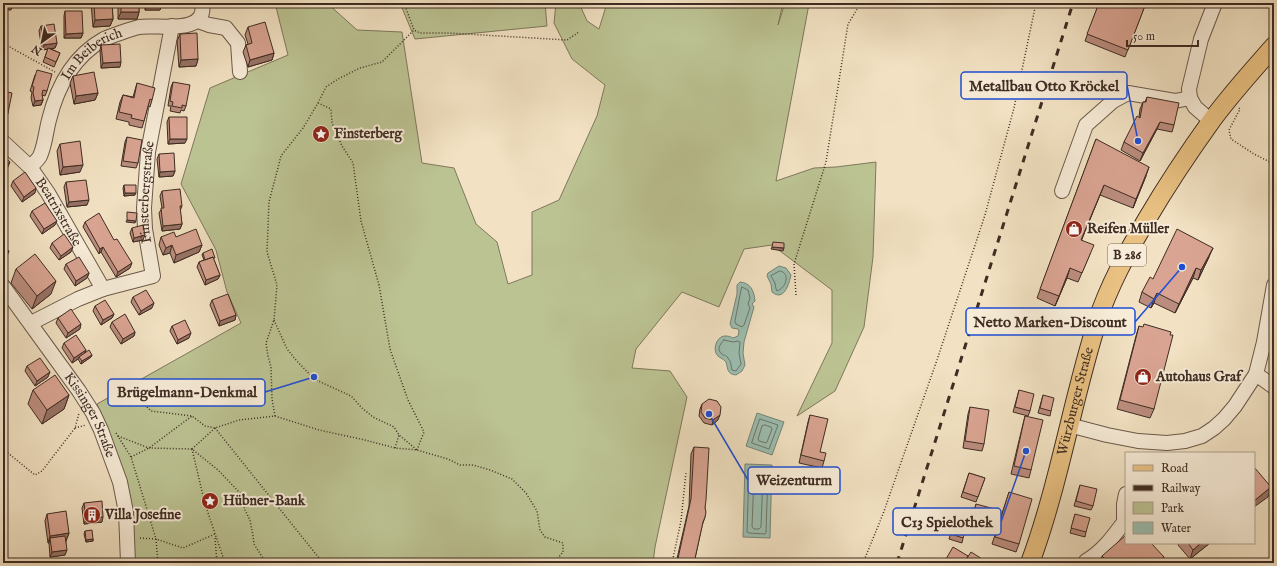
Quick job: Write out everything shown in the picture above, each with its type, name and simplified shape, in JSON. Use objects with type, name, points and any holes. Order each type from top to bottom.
[{"type":"main road","name":"B 286","points":[[1230,105],[1274,46]]},
{"type":"main road","name":"Würzburger Straße","points":[[1030,563],[1042,528],[1080,380],[1098,321],[1119,270],[1132,244],[1163,192],[1211,121],[1230,105]]},
{"type":"street","points":[[202,3],[204,10],[198,21],[209,25],[226,28],[238,43],[240,72]]},
{"type":"street","points":[[1211,121],[1195,107],[1190,98],[1190,89],[1198,48],[1215,3]]},
{"type":"street","points":[[1207,22],[1218,17],[1226,3]]},
{"type":"street","name":"Im Beiberich","points":[[30,167],[40,157],[52,107],[58,91],[74,65],[88,50],[105,39],[139,27],[189,26],[198,21]]},
{"type":"street","name":"Finsterbergstraße","points":[[31,323],[78,299],[103,289],[153,276],[145,229],[144,208],[148,152],[172,26]]},
{"type":"street","points":[[1062,191],[1086,126],[1113,101],[1128,93],[1175,101],[1190,98]]},
{"type":"street","name":"Beatrixstraße","points":[[3,142],[30,167],[48,193],[103,289]]},
{"type":"street","name":"Kissinger Straße","points":[[3,286],[79,390],[97,422],[120,482],[126,512],[128,563]]},
{"type":"street","points":[[1069,425],[1168,448],[1202,436],[1214,428],[1236,406],[1256,374],[1264,342],[1274,286]]},
{"type":"street","points":[[1256,374],[1274,387]]},
{"type":"street","points":[[1084,562],[1095,556],[1113,538],[1125,523],[1125,499]]},
{"type":"path","points":[[404,3],[414,30],[420,33],[449,33],[567,40],[579,32]]},
{"type":"path","points":[[796,295],[794,264],[826,162],[848,24],[861,3]]},
{"type":"path","points":[[863,563],[883,514],[937,360],[985,215],[1014,108],[1036,3]]},
{"type":"path","points":[[275,416],[272,399],[271,367],[266,343],[274,320],[277,285],[267,252],[268,202],[281,156],[303,128],[318,104],[326,87],[360,68],[382,62],[414,30]]},
{"type":"path","points":[[3,41],[8,46],[65,78]]},
{"type":"path","points":[[318,104],[331,110],[332,123],[342,146],[353,163],[361,221],[380,285],[390,349],[408,400],[424,432],[417,450]]},
{"type":"path","points":[[1230,105],[1240,109],[1229,130],[1231,139],[1254,154],[1274,164]]},
{"type":"path","points":[[274,320],[287,349],[314,379],[351,396],[373,417],[394,427],[399,435],[417,450]]},
{"type":"path","points":[[147,407],[152,411],[192,416],[205,426],[215,428],[323,563]]},
{"type":"path","points":[[131,457],[149,448],[192,416]]},
{"type":"path","points":[[192,449],[215,428],[239,420],[275,416],[319,430],[395,448],[417,450],[448,459],[460,465],[473,465],[512,478],[526,493],[537,511],[540,530],[545,537],[563,543],[563,552],[554,563]]},
{"type":"path","points":[[3,449],[35,474],[42,471],[75,428]]},
{"type":"path","points":[[395,448],[399,435]]},
{"type":"path","points":[[158,563],[156,538],[131,457],[118,436],[149,448],[192,449],[218,470],[241,494],[245,510],[250,520],[254,544],[266,563]]},
{"type":"path","points":[[192,449],[206,504],[225,563]]},
{"type":"path","points":[[672,563],[681,521],[686,472]]},
{"type":"path","points":[[127,538],[156,538],[183,548],[215,534]]},
{"type":"path","points":[[215,534],[217,563]]},
{"type":"green space","points":[[275,3],[327,3],[357,30],[402,32],[422,163],[454,168],[476,224],[497,242],[508,284],[532,275],[532,212],[559,200],[597,116],[605,85],[572,59],[554,23],[556,3],[579,3],[587,21],[599,29],[607,3],[783,3],[778,25],[784,6],[809,4],[776,181],[814,168],[876,162],[873,257],[864,327],[835,391],[797,416],[832,343],[832,290],[772,245],[744,249],[719,307],[682,292],[636,349],[632,368],[670,371],[687,397],[655,547],[653,563],[134,563],[117,457],[97,404],[241,323],[227,292],[216,250],[181,184],[210,88],[288,55]]},
{"type":"green space","points":[[400,3],[545,3],[547,26],[415,39]]},
{"type":"water","points":[[779,266],[786,268],[791,275],[785,291],[780,295],[776,295],[772,292],[771,284],[767,276],[768,273]]},
{"type":"water","points":[[740,282],[747,284],[751,288],[755,301],[752,304],[754,307],[744,342],[743,353],[745,365],[742,371],[736,375],[729,372],[726,362],[717,355],[715,348],[721,337],[727,336],[733,338],[738,336],[738,329],[732,328],[730,324],[737,294],[737,285]]},
{"type":"water","points":[[757,413],[784,422],[772,455],[746,446]]},
{"type":"water","points":[[745,464],[772,465],[770,538],[743,537]]},
{"type":"building","points":[[3,3],[13,3],[13,5],[3,5]]},
{"type":"building","points":[[94,3],[112,3],[113,19],[95,20]]},
{"type":"building","points":[[121,3],[139,3],[139,12],[121,12]]},
{"type":"building","points":[[147,3],[162,3],[162,5],[147,5]]},
{"type":"building","points":[[1099,3],[1146,3],[1128,50],[1087,34]]},
{"type":"building","points":[[65,11],[82,11],[83,33],[66,34]]},
{"type":"building","points":[[265,22],[274,53],[250,60],[246,45],[252,43],[248,27]]},
{"type":"building","points":[[54,24],[57,43],[44,45],[41,26]]},
{"type":"building","points":[[197,33],[198,59],[181,60],[180,34]]},
{"type":"building","points":[[120,44],[121,62],[103,63],[101,45]]},
{"type":"building","points":[[48,48],[60,53],[56,62],[45,57]]},
{"type":"building","points":[[37,70],[52,74],[47,91],[43,90],[43,100],[35,101],[33,93],[34,87],[32,86]]},
{"type":"building","points":[[94,72],[98,93],[76,96],[73,76]]},
{"type":"building","points":[[173,82],[190,85],[186,106],[182,105],[182,108],[172,106],[173,102],[170,101]]},
{"type":"building","points":[[137,83],[155,88],[152,100],[150,99],[144,121],[131,118],[132,115],[119,112],[123,95],[134,98]]},
{"type":"building","points":[[3,91],[12,93],[8,113],[3,113]]},
{"type":"building","points":[[1147,97],[1179,103],[1174,125],[1160,122],[1143,153],[1124,142],[1137,116],[1140,118],[1143,102],[1146,102]]},
{"type":"building","points":[[169,117],[187,117],[187,139],[170,139]]},
{"type":"building","points":[[127,137],[142,140],[138,163],[123,161]]},
{"type":"building","name":"Reifen Müller","points":[[1096,139],[1149,167],[1136,199],[1104,185],[1081,240],[1094,245],[1082,273],[1070,268],[1059,296],[1040,289]]},
{"type":"building","points":[[80,141],[83,165],[63,167],[60,144]]},
{"type":"building","points":[[174,153],[175,171],[160,172],[159,154]]},
{"type":"building","points":[[3,155],[10,162],[3,169]]},
{"type":"building","points":[[25,172],[36,188],[24,197],[13,181]]},
{"type":"building","points":[[86,180],[89,200],[69,202],[66,182]]},
{"type":"building","points":[[124,185],[136,185],[136,193],[125,193]]},
{"type":"building","points":[[180,189],[182,224],[163,226],[161,208],[164,208],[162,191]]},
{"type":"building","points":[[45,203],[57,221],[44,229],[32,211]]},
{"type":"building","points":[[127,212],[137,213],[136,221],[127,220]]},
{"type":"building","points":[[99,213],[114,240],[117,239],[132,263],[118,272],[103,247],[100,249],[85,222]]},
{"type":"building","points":[[143,225],[145,235],[134,238],[132,228]]},
{"type":"building","points":[[196,229],[202,245],[176,255],[172,245],[166,248],[161,237],[174,232],[176,237]]},
{"type":"building","points":[[1177,229],[1213,248],[1201,270],[1196,268],[1179,304],[1157,293],[1154,299],[1142,292],[1150,277],[1153,279]]},
{"type":"building","points":[[64,234],[73,247],[61,256],[52,243]]},
{"type":"building","points":[[773,242],[784,243],[784,248],[772,247]]},
{"type":"building","points":[[3,246],[9,251],[3,258]]},
{"type":"building","points":[[212,249],[215,258],[213,257],[205,260],[203,253]]},
{"type":"building","points":[[35,254],[56,281],[37,296],[16,269]]},
{"type":"building","points":[[79,257],[89,273],[76,281],[66,264]]},
{"type":"building","points":[[213,257],[220,275],[206,280],[199,262]]},
{"type":"building","points":[[146,290],[154,303],[141,311],[133,297]]},
{"type":"building","points":[[228,294],[236,315],[220,321],[212,300]]},
{"type":"building","points":[[105,300],[114,314],[103,320],[95,306]]},
{"type":"building","points":[[71,309],[81,324],[68,333],[58,318]]},
{"type":"building","points":[[3,310],[7,315],[3,318]]},
{"type":"building","points":[[125,314],[135,332],[123,339],[112,322]]},
{"type":"building","points":[[185,320],[191,333],[178,340],[172,326]]},
{"type":"building","name":"Autohaus Graf","points":[[1144,324],[1171,332],[1170,335],[1173,335],[1154,409],[1120,400],[1139,326],[1143,327]]},
{"type":"building","points":[[76,335],[86,350],[74,358],[64,343]]},
{"type":"building","points":[[89,350],[92,355],[82,361],[79,357]]},
{"type":"building","points":[[40,358],[50,372],[37,381],[27,366]]},
{"type":"building","points":[[55,375],[69,395],[47,410],[33,390]]},
{"type":"building","points":[[1019,390],[1034,394],[1030,411],[1015,407]]},
{"type":"building","points":[[1043,395],[1054,398],[1051,411],[1040,408]]},
{"type":"building","points":[[709,399],[717,401],[721,407],[720,415],[713,420],[705,418],[701,412],[702,404]]},
{"type":"building","points":[[970,407],[989,410],[984,444],[965,441]]},
{"type":"building","points":[[810,415],[828,419],[820,452],[826,453],[824,461],[801,455]]},
{"type":"building","points":[[1025,416],[1043,420],[1031,470],[1014,466]]},
{"type":"building","points":[[694,447],[709,448],[706,512],[694,563],[677,563],[691,499]]},
{"type":"building","points":[[1255,468],[1271,487],[1255,500]]},
{"type":"building","points":[[969,473],[985,478],[978,497],[963,492]]},
{"type":"building","points":[[1080,485],[1097,489],[1093,506],[1076,501]]},
{"type":"building","points":[[1009,492],[1032,499],[1019,544],[995,537]]},
{"type":"building","name":"Villa Josefine","points":[[102,501],[103,517],[86,519],[84,503]]},
{"type":"building","points":[[976,504],[991,508],[987,521],[973,517]]},
{"type":"building","points":[[66,511],[69,533],[50,536],[47,514]]},
{"type":"building","points":[[958,512],[970,516],[963,538],[951,534]]},
{"type":"building","points":[[1075,514],[1090,518],[1086,532],[1071,528]]},
{"type":"building","points":[[92,530],[93,539],[86,540],[85,531]]},
{"type":"building","points":[[65,536],[67,550],[52,552],[50,538]]},
{"type":"building","points":[[1125,536],[1125,544],[1152,544],[1164,557],[1157,563],[1109,563],[1102,556]]},
{"type":"building","points":[[1189,544],[1200,544],[1193,550]]},
{"type":"building","points":[[953,547],[968,556],[964,563],[952,563],[946,559]]},
{"type":"building","points":[[971,552],[987,562],[987,563],[964,563]]},
{"type":"railway","points":[[897,563],[1073,3]]},
{"type":"place","name":"Finsterberg","points":[[321,134]]},
{"type":"place","name":"Metallbau Otto Kröckel","points":[[1138,141]]},
{"type":"place","name":"Reifen Müller","points":[[1074,229]]},
{"type":"place","name":"Netto Marken-Discount","points":[[1182,267]]},
{"type":"place","name":"Brügelmann-Denkmal","points":[[314,377]]},
{"type":"place","name":"Autohaus Graf","points":[[1143,377]]},
{"type":"place","name":"Weizenturm","points":[[709,414]]},
{"type":"place","name":"C13 Spielothek","points":[[1026,451]]},
{"type":"place","name":"Hübner-Bank","points":[[210,501]]},
{"type":"place","name":"Villa Josefine","points":[[92,515]]}]
